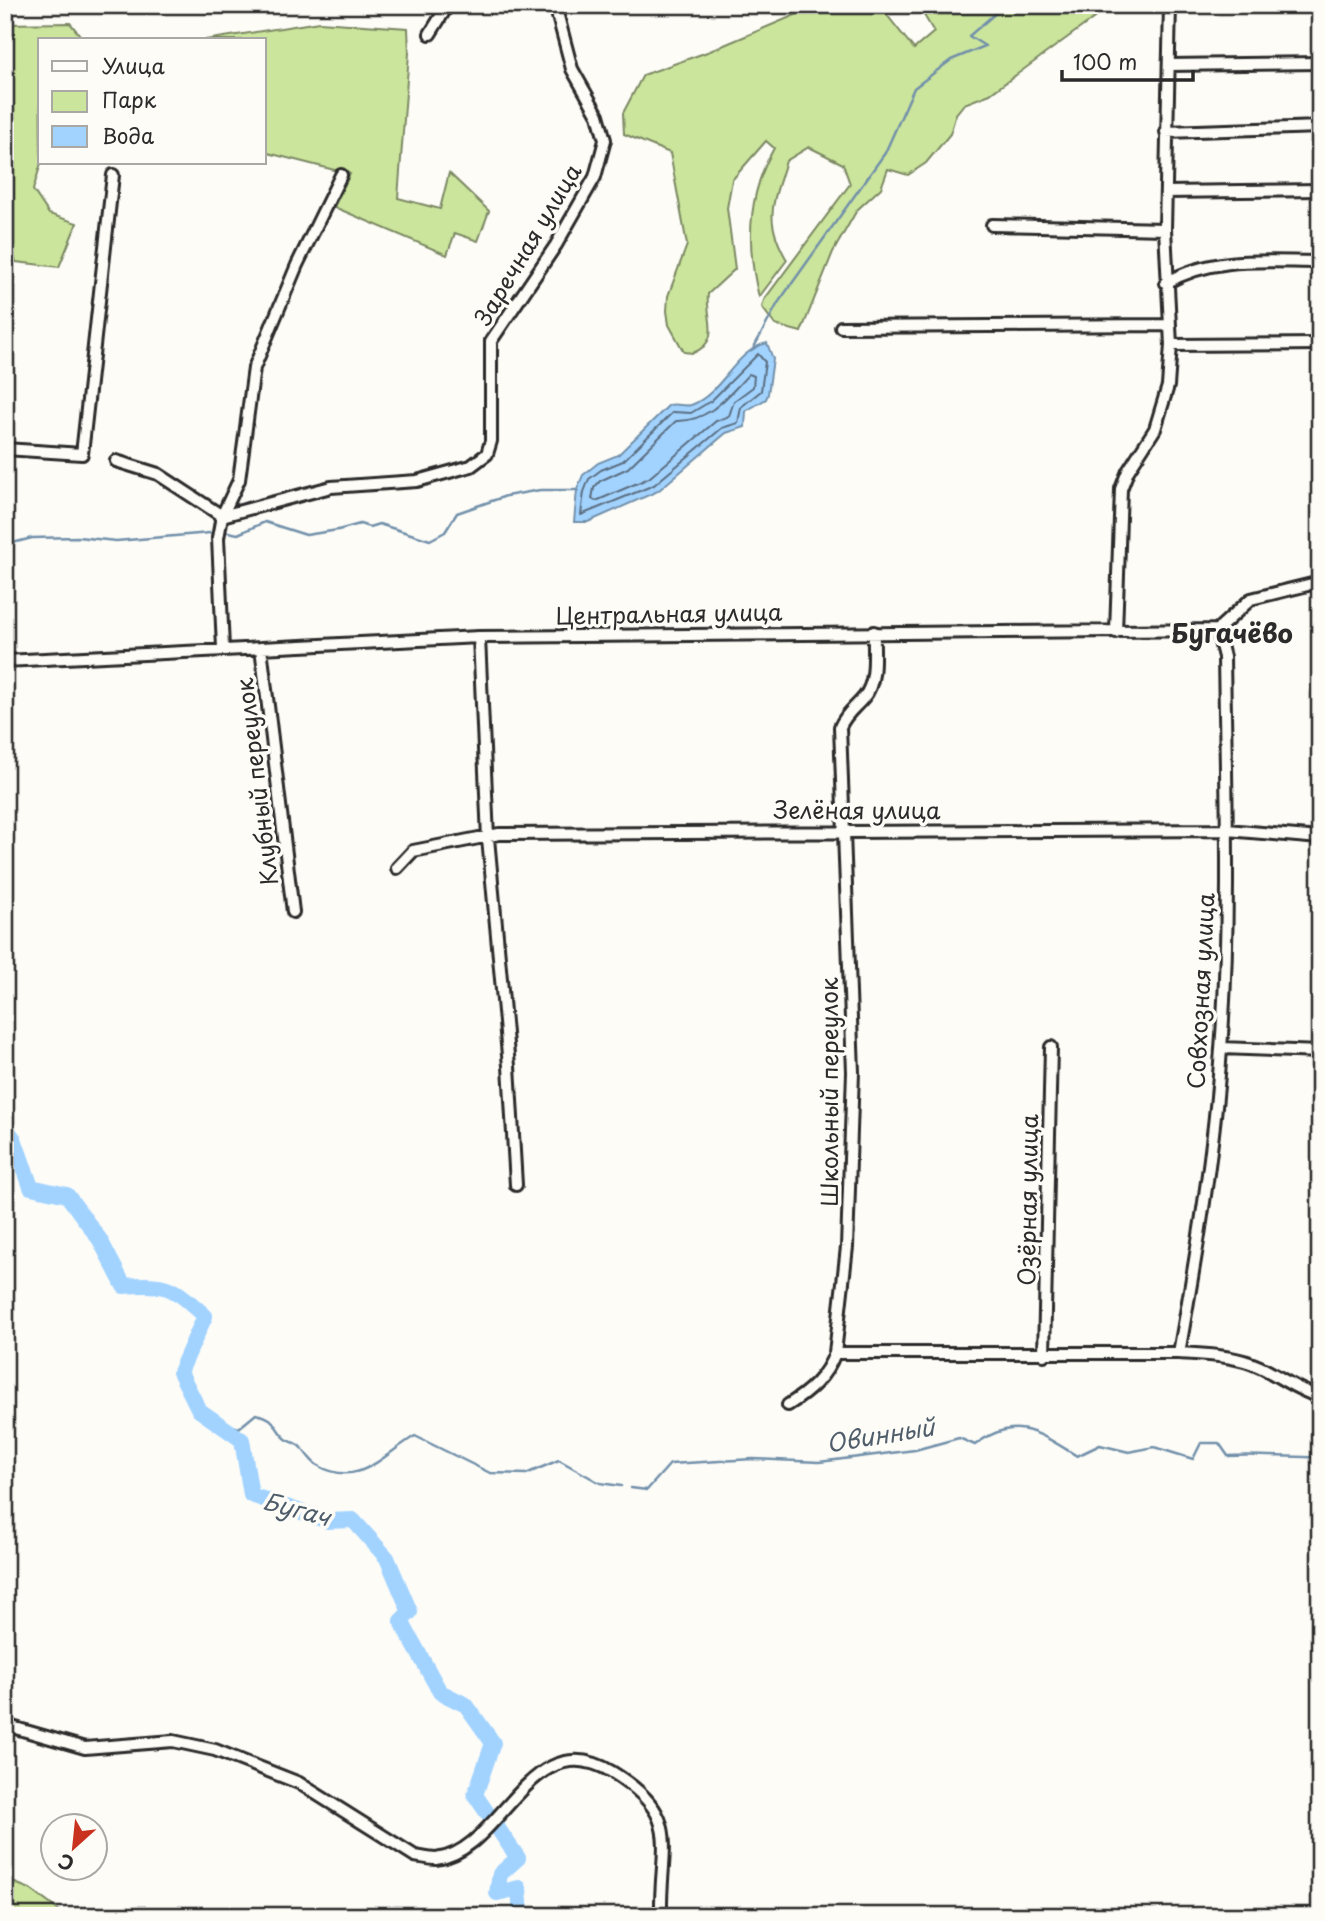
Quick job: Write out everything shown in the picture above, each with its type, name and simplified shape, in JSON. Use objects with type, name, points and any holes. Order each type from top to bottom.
[{"type":"street","points":[[430,34],[448,5]]},
{"type":"street","name":"Заречная улица","points":[[222,516],[331,487],[417,481],[471,466],[487,454],[491,442],[491,341],[556,244],[595,177],[605,139],[598,115],[572,69],[555,5]]},
{"type":"street","points":[[1116,632],[1121,489],[1128,471],[1155,429],[1168,386],[1171,345],[1165,229],[1170,5]]},
{"type":"street","points":[[1169,65],[1320,63]]},
{"type":"street","points":[[1166,132],[1320,127]]},
{"type":"street","points":[[5,449],[82,454],[113,175]]},
{"type":"street","points":[[223,648],[218,537],[222,516],[239,480],[254,368],[297,265],[341,175]]},
{"type":"street","points":[[1166,192],[1320,190]]},
{"type":"street","points":[[992,225],[1165,229]]},
{"type":"street","points":[[1166,282],[1196,268],[1225,262],[1320,262]]},
{"type":"street","points":[[841,327],[1169,325]]},
{"type":"street","points":[[1171,345],[1320,344]]},
{"type":"street","points":[[116,461],[158,474],[222,516]]},
{"type":"street","points":[[1217,630],[1251,599],[1320,582]]},
{"type":"street","name":"Центральная улица","points":[[5,662],[223,648],[479,637],[1217,630]]},
{"type":"street","name":"Совхозная улица","points":[[1179,1353],[1200,1236],[1222,1048],[1227,830],[1224,657],[1217,630]]},
{"type":"street","name":"Школьный переулок","points":[[835,1353],[847,1247],[853,1145],[851,971],[840,727],[846,714],[866,695],[873,680],[874,632]]},
{"type":"street","points":[[479,637],[488,838],[509,1066],[516,1185]]},
{"type":"street","name":"Клубный переулок","points":[[261,648],[293,912]]},
{"type":"street","name":"Зелёная улица","points":[[397,868],[413,851],[499,834],[1227,830],[1320,838]]},
{"type":"street","name":"Озёрная улица","points":[[1044,1355],[1051,1047]]},
{"type":"street","points":[[1222,1048],[1320,1052]]},
{"type":"street","points":[[788,1405],[809,1391],[823,1375],[835,1353],[1179,1353],[1240,1360],[1320,1396]]},
{"type":"street","points":[[5,1725],[85,1748],[173,1741],[215,1750],[299,1783],[415,1856],[437,1859],[460,1849],[560,1762],[593,1762],[627,1781],[652,1803],[663,1828],[662,1916]]},
{"type":"green space","points":[[819,5],[879,5],[914,49],[934,32],[918,5],[1112,5],[990,94],[964,104],[956,114],[950,134],[926,163],[908,175],[888,169],[881,188],[857,210],[833,252],[801,332],[775,325],[762,307],[764,300],[850,184],[843,164],[809,147],[786,161],[774,200],[773,222],[787,260],[759,297],[752,259],[751,221],[758,184],[774,148],[766,141],[732,180],[727,208],[735,269],[708,294],[711,328],[708,342],[693,353],[684,352],[669,325],[667,311],[668,296],[687,245],[670,153],[624,134],[623,113],[643,75],[710,51]]},
{"type":"green space","points":[[319,22],[408,28],[409,53],[398,198],[440,209],[449,173],[489,211],[478,241],[455,233],[447,255],[334,207],[350,174],[266,153],[266,38],[218,38]]},
{"type":"green space","points":[[70,23],[82,38],[38,38],[38,164],[41,164],[33,190],[49,214],[77,223],[59,267],[16,262],[5,232],[5,24]]},
{"type":"green space","points":[[5,1879],[30,1889],[66,1916],[5,1916]]},
{"type":"water","points":[[767,343],[773,359],[768,394],[766,399],[746,411],[745,427],[726,433],[658,491],[588,522],[574,522],[577,490],[583,475],[598,463],[618,455],[669,405],[691,405],[702,399],[746,354]]},
{"type":"waterway","points":[[753,349],[778,303],[885,153],[914,88],[951,60],[985,46],[969,36],[1005,5]]},
{"type":"waterway","points":[[228,532],[238,534],[265,522],[306,535],[360,524],[369,527],[379,524],[430,540],[445,532],[457,513],[506,496],[540,490],[578,490]]},
{"type":"waterway","points":[[5,545],[32,538],[78,537],[116,541],[210,533]]},
{"type":"waterway","name":"Бугач","points":[[5,1127],[14,1139],[31,1187],[67,1195],[100,1240],[124,1286],[161,1286],[185,1298],[205,1316],[180,1372],[199,1410],[242,1440],[251,1495],[328,1521],[353,1520],[387,1558],[410,1612],[401,1621],[440,1692],[466,1705],[493,1743],[475,1795],[518,1858],[500,1874],[497,1893],[519,1888],[521,1916]]},
{"type":"waterway","name":"Овинный","points":[[223,1423],[239,1428],[256,1414],[268,1418],[285,1438],[300,1447],[314,1463],[332,1471],[358,1472],[415,1436],[490,1473],[526,1474],[559,1460],[600,1483],[621,1486]]},
{"type":"waterway","name":"Овинный","points":[[631,1488],[647,1490],[670,1464],[753,1459],[819,1462],[915,1450],[959,1438],[975,1445],[1003,1430],[1015,1429],[1039,1434],[1077,1456],[1100,1445],[1129,1452],[1154,1447],[1193,1459],[1201,1443],[1219,1443],[1228,1456],[1320,1457]]},
{"type":"district","name":"Бугачёво","points":[[1232,632]]}]
